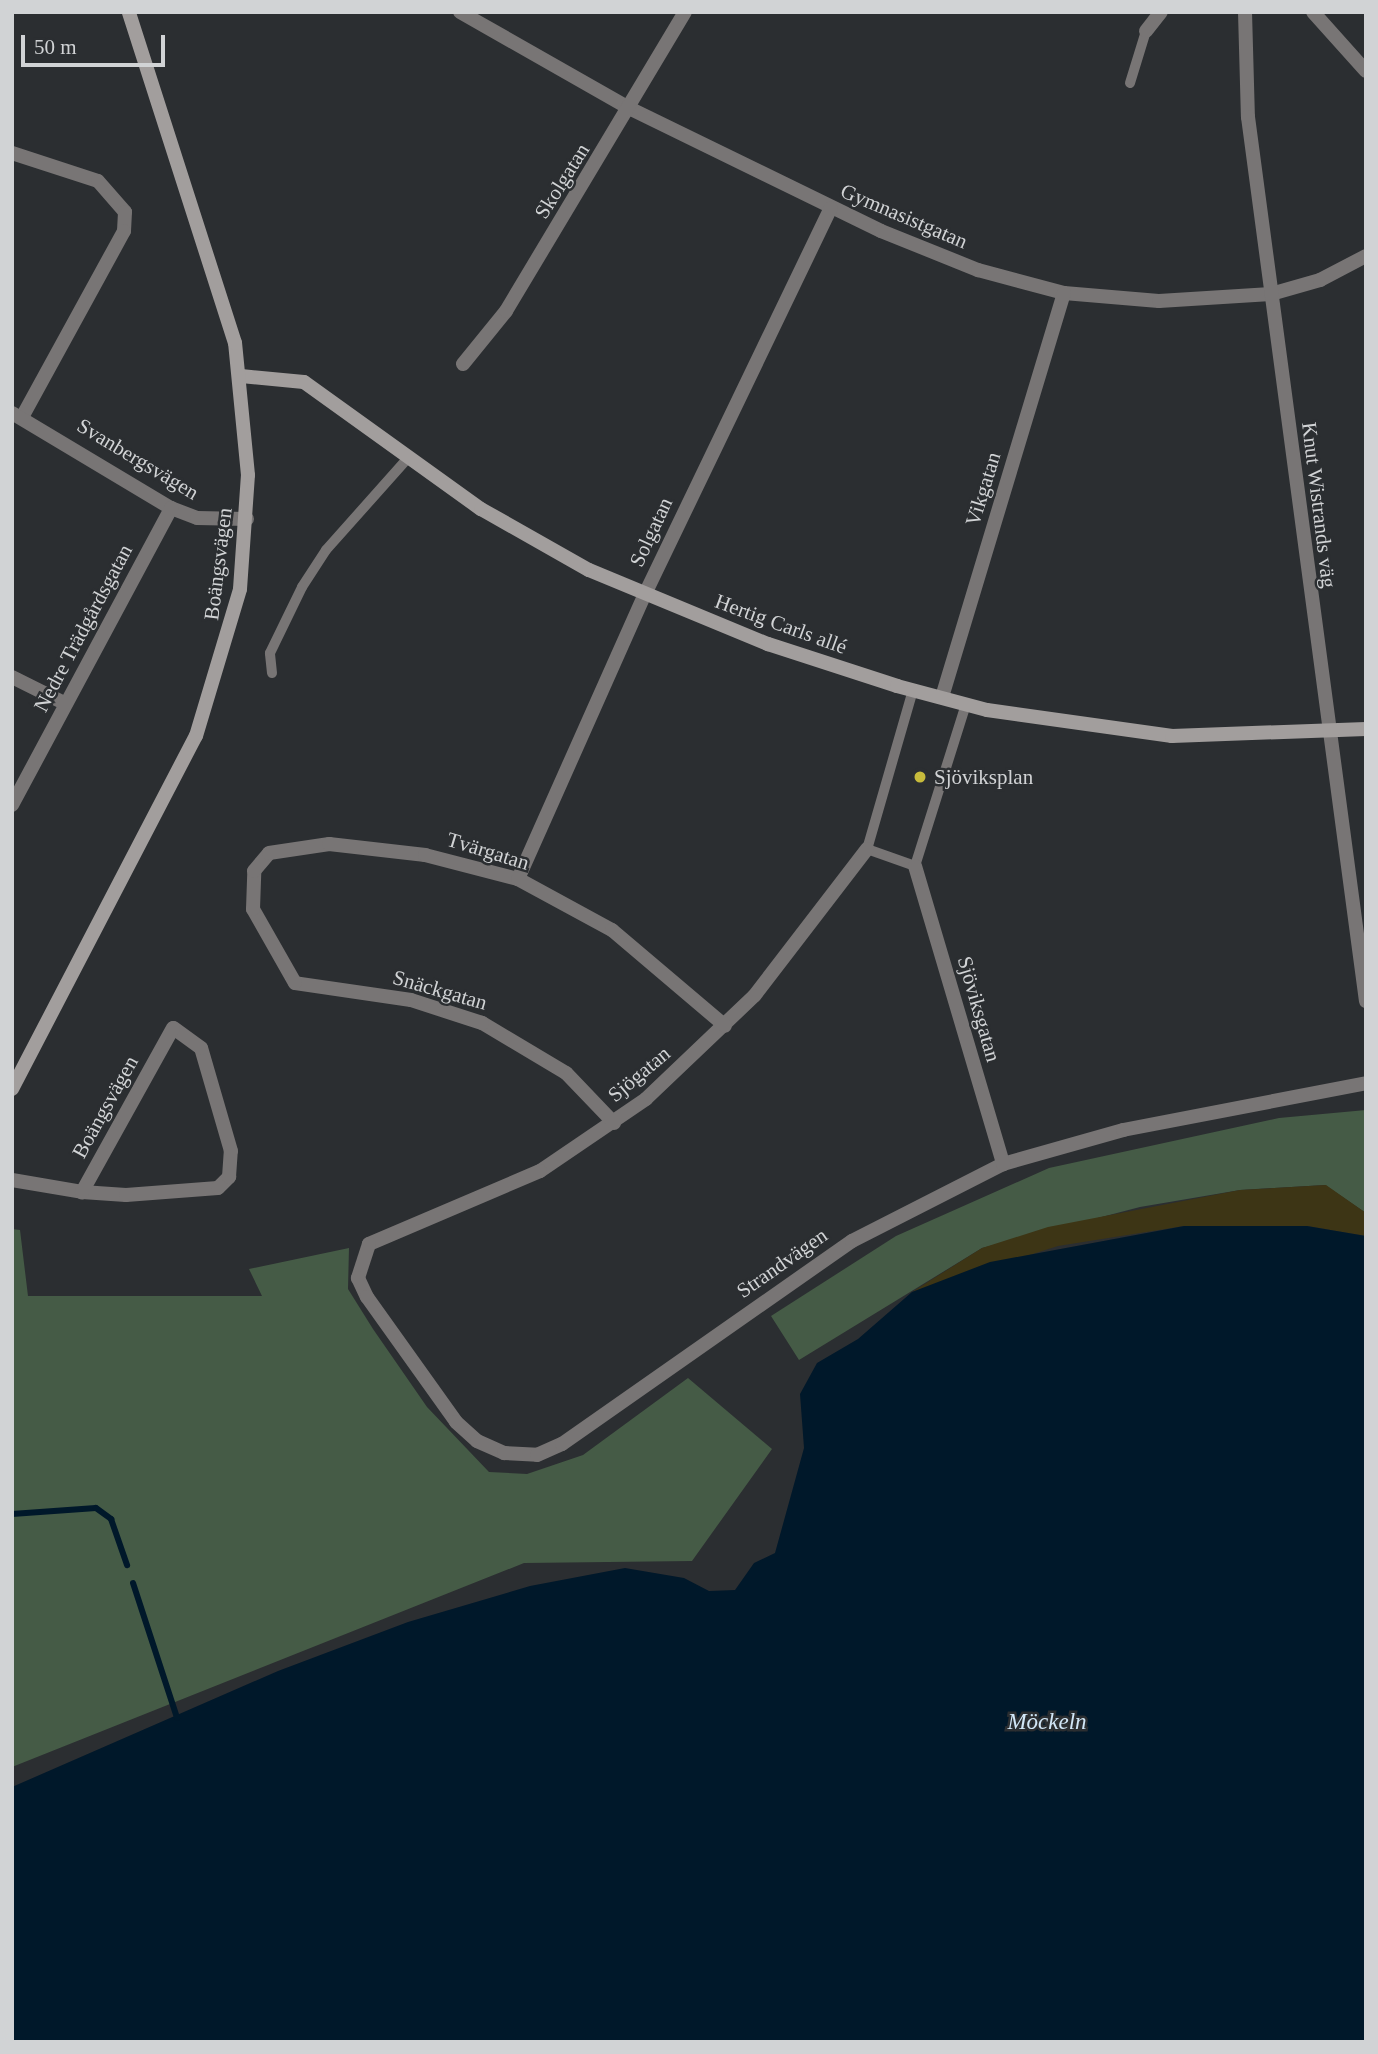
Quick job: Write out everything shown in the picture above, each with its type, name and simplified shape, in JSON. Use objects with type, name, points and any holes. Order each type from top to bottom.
[{"type":"street","name":"Boängsvägen","points":[[12,1089],[196,736],[233,626],[247,519],[241,376],[221,291],[129,12]]},
{"type":"street","name":"Gymnasistgatan","points":[[460,12],[631,109],[831,208],[931,253],[1064,293],[1159,301],[1271,294],[1320,280],[1366,256]]},
{"type":"street","name":"Skolgatan","points":[[463,364],[506,311],[631,109],[685,12]]},
{"type":"street","points":[[1146,31],[1161,12]]},
{"type":"street","name":"Knut Wistrands väg","points":[[1245,12],[1248,117],[1327,733],[1366,1001]]},
{"type":"street","points":[[1313,12],[1366,71]]},
{"type":"street","points":[[12,153],[98,181],[121,204],[124,231],[17,415]]},
{"type":"street","name":"Solgatan","points":[[518,879],[645,594],[831,208]]},
{"type":"street","name":"Vikgatan","points":[[942,697],[1064,293]]},
{"type":"street","name":"Hertig Carls allé","points":[[241,376],[304,382],[409,457],[548,549],[645,594],[768,644],[913,690],[966,704],[1172,736],[1327,733],[1366,729]]},
{"type":"street","name":"Svanbergsvägen","points":[[17,415],[170,508],[197,518],[247,519]]},
{"type":"street","name":"Nedre Trädgårdsgatan","points":[[12,805],[170,508]]},
{"type":"street","points":[[12,677],[66,704]]},
{"type":"street","name":"Tvärgatan","points":[[259,920],[248,890],[254,871],[269,853],[292,846],[380,847],[518,879],[612,930],[725,1026]]},
{"type":"street","name":"Sjögatan","points":[[369,1244],[540,1171],[614,1123],[725,1026],[867,849]]},
{"type":"street","name":"Sjöviksgatan","points":[[915,866],[1003,1164]]},
{"type":"street","name":"Snäckgatan","points":[[259,920],[295,983],[411,1000],[482,1023],[566,1073],[614,1123]]},
{"type":"street","name":"Boängsvägen","points":[[12,1180],[82,1192],[182,1193],[218,1188],[229,1177],[231,1151],[201,1048],[173,1028],[82,1192]]},
{"type":"street","name":"Strandvägen","points":[[369,1244],[358,1278],[367,1297],[456,1422],[504,1453],[537,1455],[562,1444],[852,1241],[1003,1164],[1123,1130],[1366,1083]]},
{"type":"lane","points":[[1130,83],[1146,31]]},
{"type":"lane","points":[[272,673],[270,653],[302,587],[326,550],[409,457]]},
{"type":"lane","points":[[913,690],[867,849],[915,866],[966,704]]},
{"type":"green space","points":[[1366,1110],[1366,1213],[1325,1185],[1240,1190],[1140,1207],[982,1248],[799,1360],[771,1316],[896,1236],[1049,1168],[1279,1118]]},
{"type":"green space","points":[[12,1229],[20,1230],[28,1296],[262,1296],[249,1269],[349,1248],[348,1289],[373,1329],[427,1407],[489,1472],[527,1474],[583,1455],[688,1378],[772,1449],[692,1561],[524,1563],[12,1767]]},
{"type":"sand","points":[[1326,1185],[1366,1213],[1366,1236],[1307,1226],[1184,1226],[1058,1246],[912,1292],[982,1248],[1048,1227],[1240,1190]]},
{"type":"water","name":"Möckeln","points":[[1184,1226],[1307,1226],[1366,1236],[1366,2042],[12,2042],[12,1787],[278,1671],[408,1622],[530,1586],[625,1568],[684,1578],[709,1591],[735,1590],[754,1563],[775,1553],[804,1448],[800,1394],[817,1363],[858,1339],[912,1292],[990,1262]]},
{"type":"waterway","points":[[12,1514],[96,1508],[111,1519],[127,1565]]},
{"type":"waterway","points":[[133,1583],[177,1718]]},
{"type":"place","name":"Sjöviksplan","points":[[920,777]]}]
